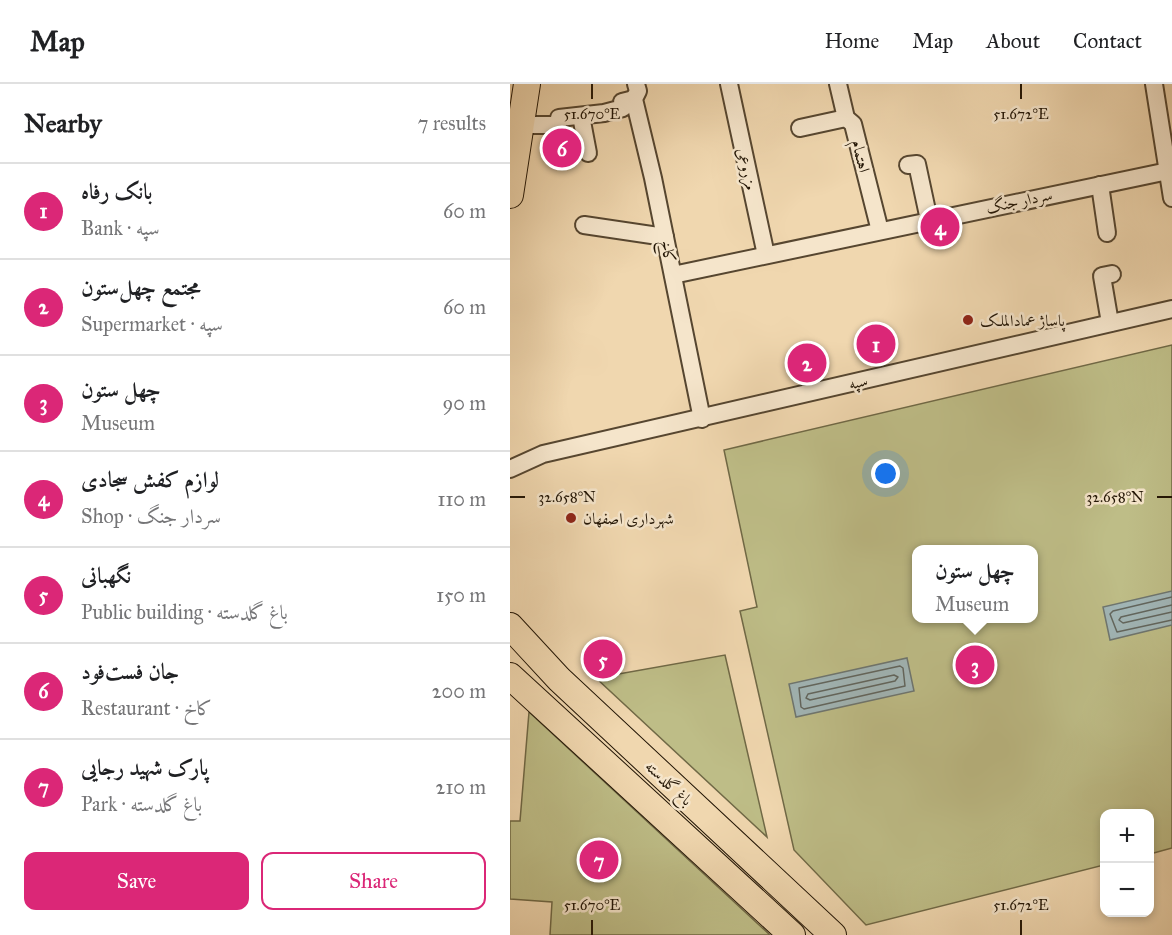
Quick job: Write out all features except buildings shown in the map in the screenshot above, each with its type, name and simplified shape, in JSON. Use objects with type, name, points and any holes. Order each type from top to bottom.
[{"type":"main road","points":[[510,195],[527,84]]},
{"type":"main road","name":"باغ گلدسته","points":[[510,626],[559,679],[833,935]]},
{"type":"main road","name":"باغ گلدسته","points":[[510,676],[792,935]]},
{"type":"main road","points":[[596,753],[616,733]]},
{"type":"street","name":"مزروعی","points":[[729,84],[766,255]]},
{"type":"street","name":"اهتمام","points":[[838,84],[846,118],[853,124],[880,231]]},
{"type":"street","points":[[1154,84],[1167,136],[1168,171],[1172,198]]},
{"type":"street","points":[[520,125],[558,125],[559,118],[604,113],[623,108],[621,102],[635,91]]},
{"type":"street","name":"کاخ","points":[[635,91],[702,419]]},
{"type":"street","points":[[581,116],[588,153]]},
{"type":"street","points":[[800,128],[846,118]]},
{"type":"street","points":[[908,165],[916,164],[929,220]]},
{"type":"street","name":"سردار جنگ","points":[[673,275],[1168,171]]},
{"type":"street","points":[[1100,185],[1107,233]]},
{"type":"street","points":[[584,225],[665,237]]},
{"type":"street","points":[[1110,323],[1102,276],[1112,274]]},
{"type":"street","name":"سپه","points":[[510,469],[543,454],[1172,309]]},
{"type":"shaded area","points":[[1172,345],[1172,848],[1154,853],[1154,809],[1100,809],[1100,866],[866,925],[794,850],[740,611],[757,607],[724,450]]},
{"type":"shaded area","points":[[725,655],[767,837],[596,678]]},
{"type":"shaded area","points":[[529,712],[770,935],[550,935],[552,902],[510,899],[510,821],[520,821]]},
{"type":"water","points":[[1172,591],[1172,625],[1110,640],[1103,607]]},
{"type":"water","points":[[907,658],[914,691],[796,717],[789,684]]},
{"type":"place","name":"جان فست‌فود","points":[[562,148]]},
{"type":"place","name":"لوازم کفش سجادی","points":[[940,227]]},
{"type":"place","name":"پاساژ عمادالملک","points":[[968,320]]},
{"type":"place","name":"بانک رفاه","points":[[876,344]]},
{"type":"place","name":"مجتمع چهل‌ستون","points":[[807,363]]},
{"type":"place","name":"شهرداری اصفهان","points":[[571,518]]},
{"type":"place","name":"نگهبانی","points":[[603,659]]},
{"type":"place","name":"چهل ستون","points":[[975,665]]},
{"type":"place","name":"پارک شهید رجایی","points":[[599,860]]}]
